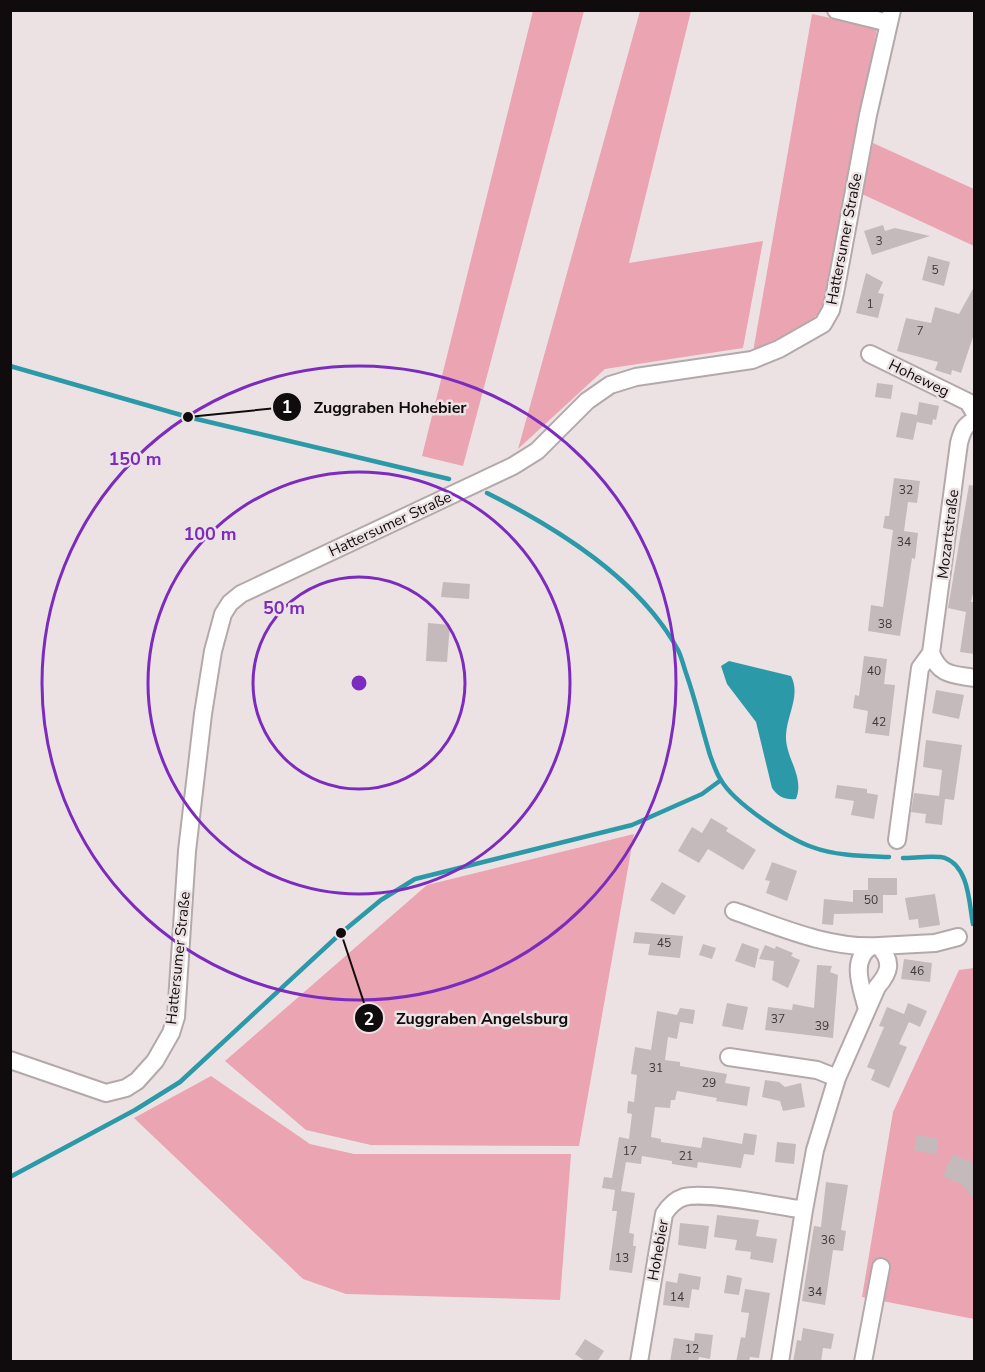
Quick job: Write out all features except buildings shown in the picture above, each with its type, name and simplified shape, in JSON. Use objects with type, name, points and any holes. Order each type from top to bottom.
[{"type":"street","points":[[836,10],[890,17]]},
{"type":"street","name":"Hattersumer Straße","points":[[10,1060],[106,1093],[126,1088],[137,1081],[154,1061],[171,1033],[176,1017],[187,851],[203,714],[219,624],[230,603],[241,594],[513,466],[537,451],[587,401],[610,385],[636,377],[752,360],[779,349],[823,324],[831,310],[835,293],[868,115],[890,17]]},
{"type":"street","name":"Hoheweg","points":[[870,354],[971,407]]},
{"type":"street","name":"Mozartstraße","points":[[897,840],[920,668],[931,653],[959,443],[967,424],[975,421]]},
{"type":"street","points":[[931,653],[936,665],[946,673],[975,678]]},
{"type":"street","points":[[734,911],[844,945],[935,943],[958,937]]},
{"type":"street","points":[[780,1362],[815,1150],[837,1078],[888,969],[887,954],[874,946]]},
{"type":"street","points":[[867,1010],[858,972],[863,952],[874,946]]},
{"type":"street","points":[[729,1057],[817,1070],[837,1078]]},
{"type":"street","name":"Hohebier","points":[[639,1362],[660,1231],[668,1207],[676,1200],[697,1195],[804,1210]]},
{"type":"street","points":[[863,1362],[881,1267]]},
{"type":"shaded area","points":[[533,11],[584,11],[463,466],[422,456]]},
{"type":"shaded area","points":[[640,11],[691,11],[629,263],[763,241],[743,348],[605,369],[518,449]]},
{"type":"shaded area","points":[[812,14],[877,28],[834,279],[826,305],[803,330],[753,352]]},
{"type":"shaded area","points":[[873,143],[974,189],[974,246],[862,194]]},
{"type":"shaded area","points":[[634,834],[579,1146],[371,1145],[306,1130],[225,1061],[427,885]]},
{"type":"shaded area","points":[[974,968],[974,1319],[862,1297],[893,1112],[959,970]]},
{"type":"shaded area","points":[[211,1076],[310,1144],[354,1154],[571,1154],[560,1300],[346,1294],[303,1279],[134,1118]]},
{"type":"water","points":[[729,661],[791,676],[795,690],[786,735],[788,751],[797,775],[796,799],[782,797],[772,788],[756,722],[727,684],[721,666]]},
{"type":"waterway","points":[[10,366],[188,417],[449,479]]},
{"type":"waterway","points":[[487,493],[541,522],[594,558],[642,600],[662,624],[681,656],[716,771],[737,799],[776,828],[812,847],[840,854],[889,857]]},
{"type":"waterway","points":[[10,1177],[135,1110],[180,1082],[341,933],[381,900],[415,879],[632,825],[702,794],[721,780]]},
{"type":"waterway","points":[[903,858],[941,857],[953,863],[959,869],[966,886],[973,924]]},
{"type":"place","name":"Zuggraben Hohebier","points":[[188,417]]},
{"type":"place","name":"Zuggraben Angelsburg","points":[[341,933]]}]
